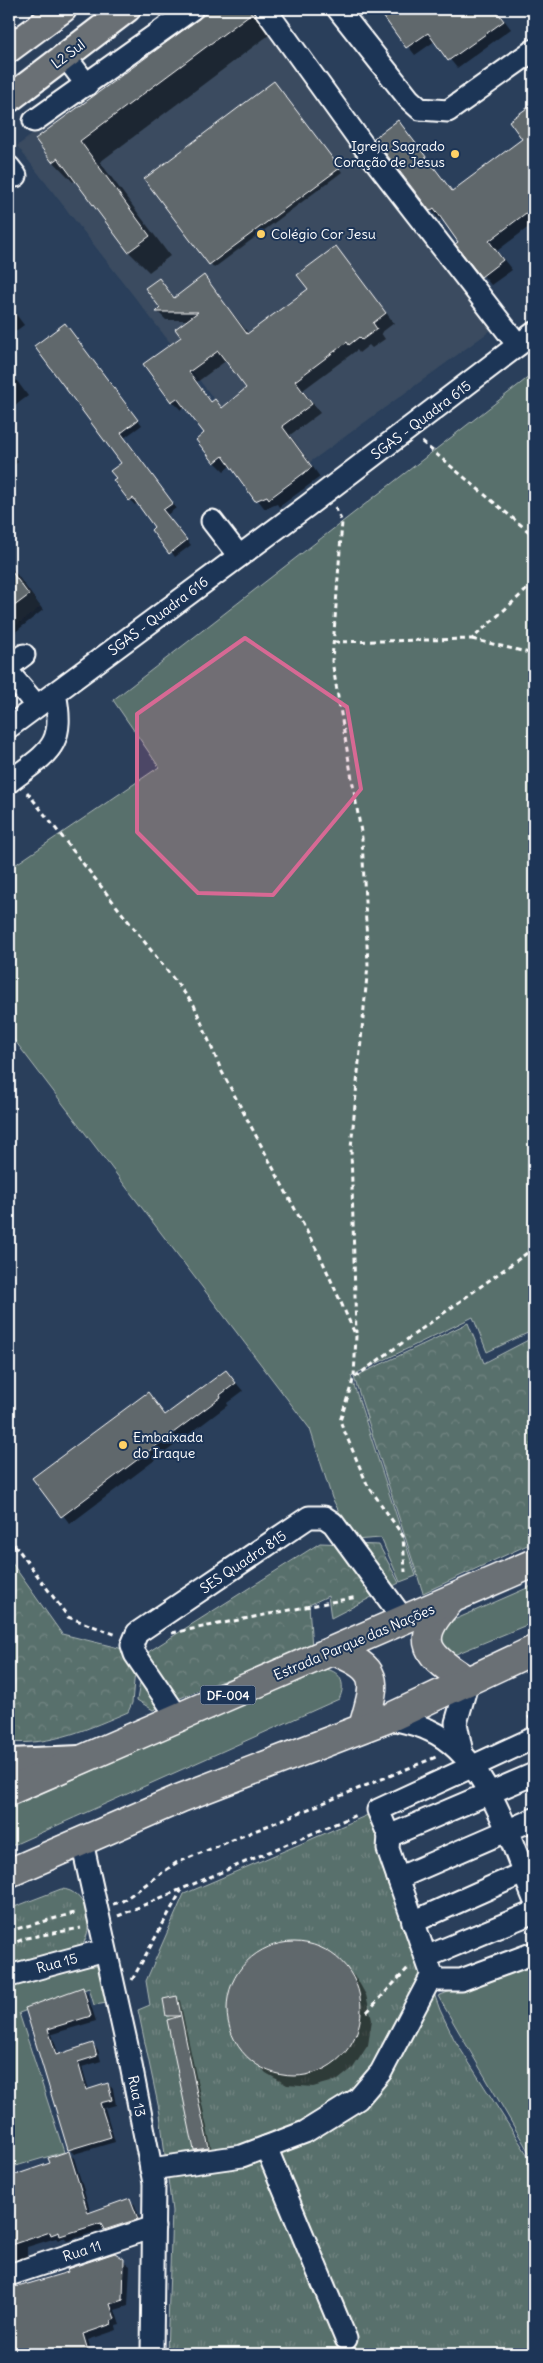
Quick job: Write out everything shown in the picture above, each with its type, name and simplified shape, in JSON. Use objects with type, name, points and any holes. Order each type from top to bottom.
[{"type":"highway","name":"Estrada Parque das Nações","points":[[9,1791],[177,1716],[449,1602],[534,1563]]},
{"type":"highway","points":[[449,1602],[435,1616],[428,1634],[430,1649],[438,1662],[468,1681]]},
{"type":"highway","points":[[9,1873],[181,1798],[389,1718],[534,1650]]},
{"type":"highway","points":[[334,1651],[358,1660],[369,1673],[373,1689],[363,1727]]},
{"type":"main road","points":[[9,49],[63,9]]},
{"type":"main road","name":"L2 Sul","points":[[9,99],[127,9]]},
{"type":"main road","points":[[9,1762],[81,1759]]},
{"type":"street","points":[[34,121],[192,9]]},
{"type":"street","points":[[265,9],[363,145],[526,339]]},
{"type":"street","points":[[338,9],[409,99],[420,109],[448,110],[534,50]]},
{"type":"street","points":[[65,56],[87,85]]},
{"type":"street","name":"SGAS - Quadra 615","points":[[307,506],[526,339]]},
{"type":"street","name":"SGAS - Quadra 616","points":[[9,727],[307,506]]},
{"type":"street","points":[[212,521],[239,556]]},
{"type":"street","points":[[9,672],[37,706]]},
{"type":"street","points":[[12,780],[46,754],[56,739],[60,717],[55,693]]},
{"type":"street","name":"SES Quadra 815","points":[[134,1641],[137,1633],[309,1517],[324,1517],[333,1523],[404,1620]]},
{"type":"street","points":[[134,1641],[135,1654],[177,1716]]},
{"type":"street","points":[[467,1760],[456,1723],[468,1681]]},
{"type":"street","points":[[389,1718],[428,1730],[467,1760],[491,1794],[506,1831],[529,1870],[534,1899]]},
{"type":"street","points":[[534,1738],[467,1760],[378,1810],[389,1836],[388,1849],[429,1966],[440,1980],[461,1980],[534,1953]]},
{"type":"street","points":[[389,1836],[534,1774]]},
{"type":"street","points":[[398,1878],[534,1819]]},
{"type":"street","name":"Rua 13","points":[[82,1842],[154,2183],[152,2354]]},
{"type":"street","points":[[414,1922],[529,1870]]},
{"type":"street","points":[[151,2169],[199,2164],[242,2156],[305,2132],[358,2099],[381,2072],[429,1966],[534,1912]]},
{"type":"street","name":"Rua 15","points":[[9,1976],[105,1950]]},
{"type":"street","points":[[266,2147],[346,2339]]},
{"type":"street","name":"Rua 11","points":[[9,2275],[154,2227]]},
{"type":"path","points":[[407,430],[534,536]]},
{"type":"path","points":[[326,491],[342,522],[332,661],[362,838],[368,965],[351,1148],[356,1336],[354,1377],[340,1421],[367,1484],[403,1536],[405,1572]]},
{"type":"path","points":[[472,639],[534,583]]},
{"type":"path","points":[[334,642],[472,639],[534,654]]},
{"type":"path","points":[[12,780],[194,1005],[222,1070],[321,1258],[356,1336]]},
{"type":"path","points":[[354,1377],[534,1248]]},
{"type":"path","points":[[9,1537],[68,1617],[134,1641],[357,1597]]},
{"type":"path","points":[[520,1722],[534,1716]]},
{"type":"path","points":[[9,1931],[98,1916],[176,1863],[449,1752],[467,1760]]},
{"type":"path","points":[[9,1945],[181,1890],[356,1815]]},
{"type":"path","points":[[115,1994],[126,1990],[181,1890]]},
{"type":"path","points":[[367,2012],[406,1969],[429,1966]]},
{"type":"highlighted area","points":[[245,638],[347,707],[361,789],[273,895],[198,893],[137,832],[137,714]]},
{"type":"shaded area","name":"Colégio Cor Jesu","points":[[199,9],[267,9],[501,323],[280,484],[17,146]]},
{"type":"shaded area","points":[[9,565],[40,607],[9,631]]},
{"type":"green space","points":[[534,373],[534,1330],[487,1352],[473,1317],[351,1376],[416,1576],[400,1582],[381,1538],[354,1540],[332,1498],[310,1429],[9,1033],[9,869],[159,767],[113,700]]},
{"type":"green space","points":[[468,1323],[484,1363],[534,1337],[534,1542],[423,1593],[354,1377]]},
{"type":"green space","points":[[320,1543],[379,1545],[399,1583],[331,1618],[328,1596],[309,1605],[312,1648],[201,1689],[153,1710],[137,1700],[145,1654]]},
{"type":"green space","points":[[9,1559],[62,1634],[123,1649],[135,1670],[132,1703],[128,1712],[70,1735],[25,1743],[9,1742]]},
{"type":"green space","points":[[534,1585],[534,1622],[456,1654],[450,1653],[441,1644],[440,1632],[447,1623]]},
{"type":"green space","points":[[322,1669],[333,1672],[340,1678],[342,1688],[339,1699],[9,1847],[9,1808]]},
{"type":"green space","points":[[370,1814],[440,2010],[454,2039],[534,2165],[534,2354],[167,2354],[172,2211],[160,2114],[138,2010],[150,2005],[146,1981],[184,1894]]},
{"type":"green space","points":[[61,1889],[70,1891],[83,1903],[88,1921],[86,1939],[81,1946],[9,1968],[9,1909]]},
{"type":"green space","points":[[534,1958],[534,2161],[438,1996]]},
{"type":"green space","points":[[97,1966],[114,2002],[94,2005],[89,1988],[19,2013],[64,2152],[9,2168],[9,1988],[79,1967]]},
{"type":"building","points":[[212,9],[253,9],[253,12],[80,141],[150,236],[128,252],[58,158],[52,162],[35,139]]},
{"type":"building","points":[[378,9],[495,9],[504,21],[448,61],[428,33],[406,48]]},
{"type":"building","points":[[274,81],[340,168],[209,265],[144,179]]},
{"type":"building","points":[[534,103],[534,207],[489,241],[503,260],[481,277],[455,244],[458,242],[434,208],[430,211],[374,138],[398,120],[452,191],[522,139],[509,121]]},
{"type":"building","points":[[336,246],[386,313],[373,323],[377,329],[362,340],[359,337],[349,345],[347,342],[295,381],[312,404],[282,426],[312,467],[269,499],[267,496],[255,501],[223,456],[214,463],[196,440],[204,433],[177,398],[171,402],[143,364],[181,337],[175,329],[198,312],[156,312],[160,308],[145,288],[159,278],[174,298],[204,275],[247,334],[308,289],[297,275]],"holes":[[[218,351],[246,388],[222,408],[215,399],[211,402],[189,372]]]},
{"type":"building","points":[[65,323],[138,420],[121,433],[173,503],[163,510],[187,540],[169,554],[151,530],[154,527],[133,498],[129,501],[113,480],[116,478],[110,471],[121,463],[34,346]]},
{"type":"building","points":[[9,568],[29,595],[9,610]]},
{"type":"building","points":[[226,1370],[236,1383],[220,1395],[221,1397],[61,1517],[32,1478],[148,1392],[165,1415]]},
{"type":"building","points":[[294,1942],[320,1947],[331,1953],[341,1962],[350,1972],[356,1983],[361,2009],[356,2035],[350,2046],[341,2056],[331,2065],[320,2071],[294,2076],[268,2071],[257,2065],[247,2056],[238,2046],[232,2035],[227,2009],[232,1983],[238,1972],[247,1962],[257,1953],[268,1947]]},
{"type":"building","points":[[83,1987],[91,2016],[48,2029],[56,2055],[93,2043],[97,2056],[78,2062],[86,2090],[108,2083],[112,2100],[100,2103],[111,2137],[68,2150],[25,2008]]},
{"type":"building","points":[[177,1996],[209,2148],[194,2150],[167,2020],[180,2016],[166,2016],[163,1999]]},
{"type":"building","points":[[69,2151],[88,2213],[130,2198],[138,2219],[104,2230],[101,2223],[60,2236],[59,2232],[51,2235],[50,2232],[9,2246],[9,2177],[50,2163],[48,2158]]},
{"type":"building","points":[[115,2253],[124,2259],[123,2300],[110,2304],[115,2319],[111,2321],[112,2324],[83,2334],[89,2354],[9,2354],[9,2287],[21,2286],[68,2272],[67,2269]]},
{"type":"place","name":"Igreja Sagrado Coração de Jesus","points":[[455,154]]},
{"type":"place","name":"Colégio Cor Jesu","points":[[261,234]]},
{"type":"place","name":"Embaixada do Iraque","points":[[123,1445]]}]
